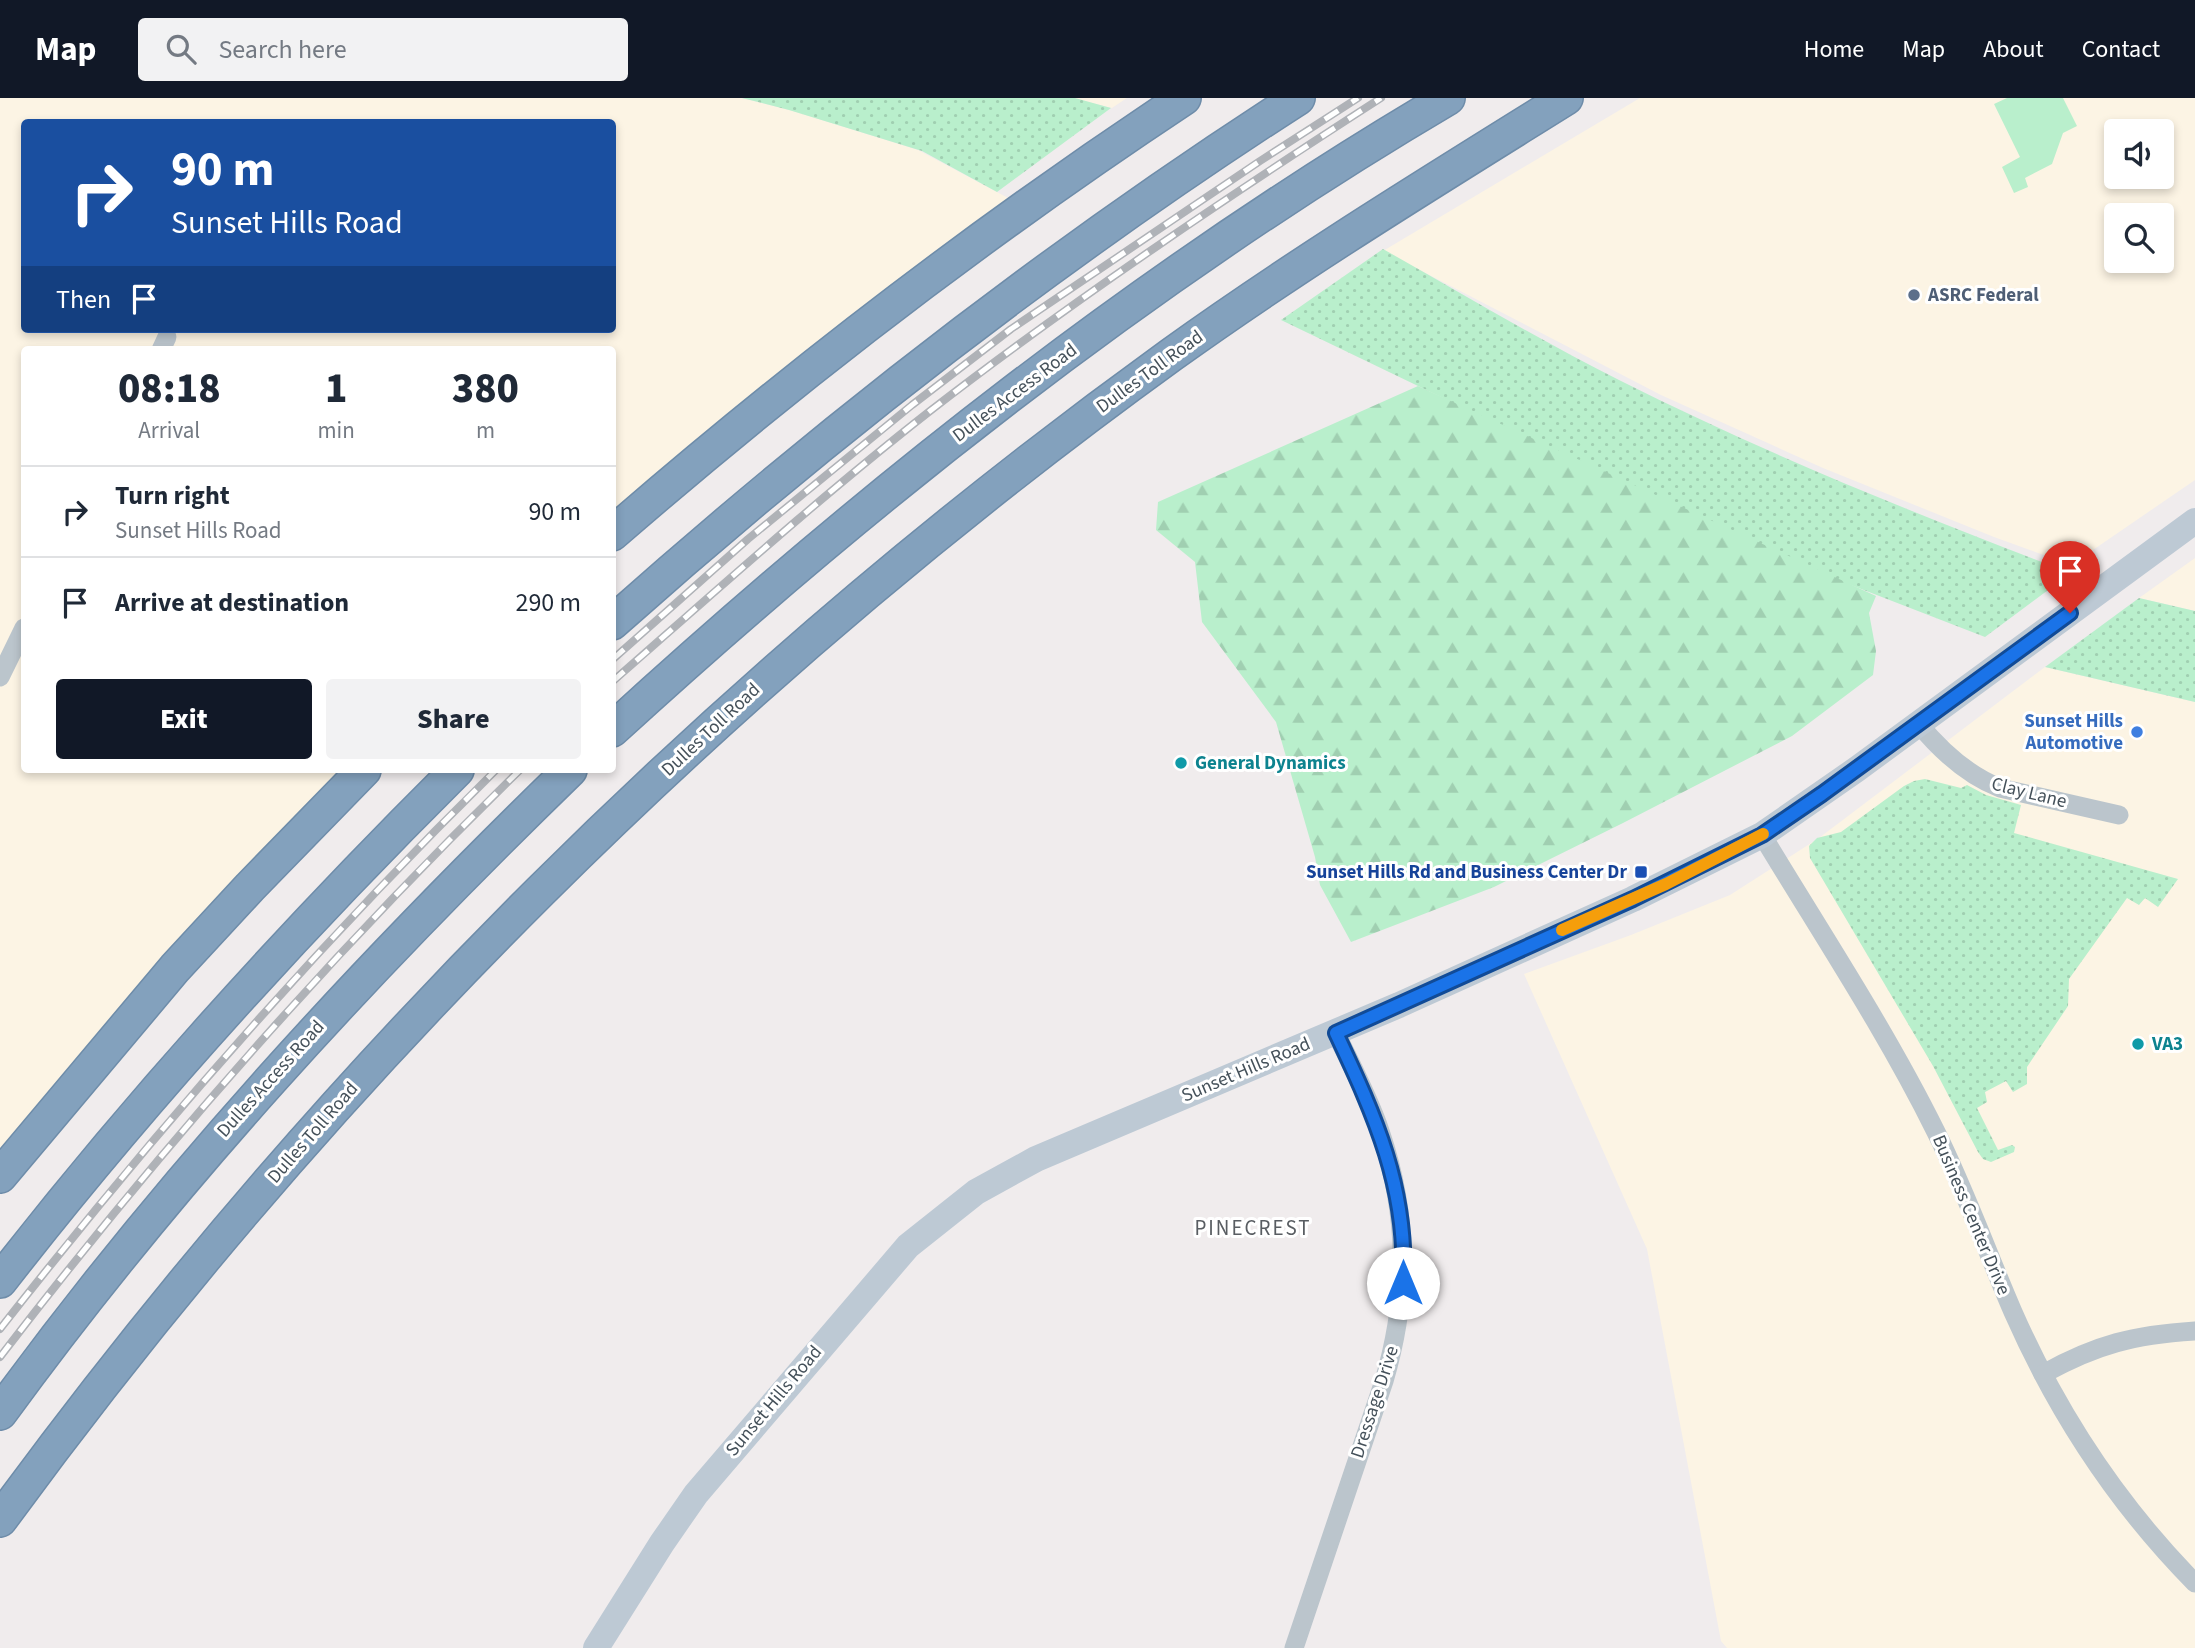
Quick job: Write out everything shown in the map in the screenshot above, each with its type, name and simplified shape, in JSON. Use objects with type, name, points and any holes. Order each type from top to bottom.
[{"type":"highway","points":[[616,531],[706,452],[863,326],[1013,214],[1184,98]]},
{"type":"highway","points":[[616,620],[806,455],[977,321],[1217,150],[1298,98]]},
{"type":"highway","name":"Dulles Access Road","points":[[616,726],[780,580],[881,496],[1007,398],[1171,279],[1303,189],[1448,98]]},
{"type":"highway","name":"Dulles Toll Road","points":[[0,1520],[134,1344],[313,1130],[418,1016],[557,875],[696,742],[891,571],[1094,412],[1239,308],[1371,219],[1566,98]]},
{"type":"highway","points":[[0,1176],[175,968],[361,773]]},
{"type":"highway","points":[[0,1281],[55,1211],[267,967],[454,773]]},
{"type":"highway","name":"Dulles Access Road","points":[[0,1413],[48,1348],[237,1116],[374,965],[567,773]]},
{"type":"main road","name":"Sunset Hills Road","points":[[596,1648],[696,1494],[891,1266],[932,1225],[976,1192],[1036,1158],[1336,1033],[1633,899],[1762,835],[2195,521]]},
{"type":"street","points":[[0,677],[21,634]]},
{"type":"street","name":"Clay Lane","points":[[1918,723],[1964,769],[1984,782],[2119,815]]},
{"type":"street","name":"Business Center Drive","points":[[1762,835],[1922,1103],[1948,1156],[2013,1312],[2043,1374],[2081,1441],[2144,1527],[2195,1583]]},
{"type":"street","name":"Dressage Drive","points":[[1294,1648],[1394,1346],[1404,1262],[1393,1177],[1380,1130],[1336,1033]]},
{"type":"street","points":[[2043,1374],[2090,1350],[2118,1341],[2138,1336],[2195,1331]]},
{"type":"shaded area","points":[[0,98],[742,98],[918,150],[1025,207],[616,533],[616,346],[21,346],[21,773],[361,773],[0,1175]]},
{"type":"shaded area","points":[[1072,98],[1127,98],[1112,108]]},
{"type":"shaded area","points":[[1640,98],[2195,98],[2195,480],[2071,565],[1823,468],[1661,395],[1383,251]]},
{"type":"shaded area","points":[[2195,558],[2195,611],[2139,598]]},
{"type":"shaded area","points":[[2045,667],[2195,702],[2195,1648],[1727,1648],[1721,1641],[1647,1249],[1524,974],[1730,895],[1819,838]]},
{"type":"green space","points":[[742,98],[1075,98],[1111,108],[997,192],[922,151]]},
{"type":"green space","points":[[2007,98],[2063,98],[2077,126],[2063,133],[2052,164],[2025,178],[2028,187],[2014,193],[2002,167],[2020,157],[1994,104]]},
{"type":"green space","points":[[1383,249],[1559,349],[1674,407],[1843,482],[2071,573],[1985,637],[1750,546],[1281,320]]},
{"type":"green space","points":[[1418,386],[1876,596],[1869,613],[1876,651],[1873,675],[1792,736],[1494,887],[1351,942],[1320,885],[1315,857],[1276,722],[1202,622],[1195,562],[1156,530],[1158,502]]},
{"type":"green space","points":[[2139,598],[2195,611],[2195,702],[2045,667]]},
{"type":"green space","points":[[1925,779],[1961,788],[1967,785],[1986,795],[2021,805],[2014,833],[2178,879],[2158,907],[2145,898],[2139,905],[2127,898],[2069,979],[2068,1006],[2027,1067],[2027,1084],[2013,1092],[2006,1081],[1985,1092],[1987,1102],[1977,1108],[1998,1150],[2012,1145],[2015,1147],[2014,1152],[1991,1162],[1983,1159],[1978,1152],[1933,1066],[1810,858],[1809,846],[1817,838],[1841,832],[1904,786]]},
{"type":"railway","points":[[616,656],[748,539],[912,405],[1011,329],[1358,98]]},
{"type":"railway","points":[[616,678],[769,544],[985,369],[1152,250],[1381,98]]},
{"type":"railway","points":[[0,1329],[117,1183],[239,1041],[365,903],[493,773]]},
{"type":"railway","points":[[0,1357],[122,1204],[249,1054],[382,910],[517,773]]},
{"type":"slow traffic","points":[[1562,930],[1666,884],[1763,834]]},
{"type":"place","name":"ASRC Federal","points":[[1914,295]]},
{"type":"place","name":"Sunset Hills Automotive","points":[[2137,732]]},
{"type":"place","name":"General Dynamics","points":[[1181,763]]},
{"type":"place","name":"Sunset Hills Rd and Business Center Dr","points":[[1641,872]]},
{"type":"place","name":"VA3","points":[[2138,1044]]},
{"type":"district","name":"PINECREST","points":[[1253,1228]]},
{"type":"route","points":[[1403,1283],[1401,1223],[1393,1177],[1380,1130],[1336,1033],[1666,884],[1762,835],[2070,613]]}]
